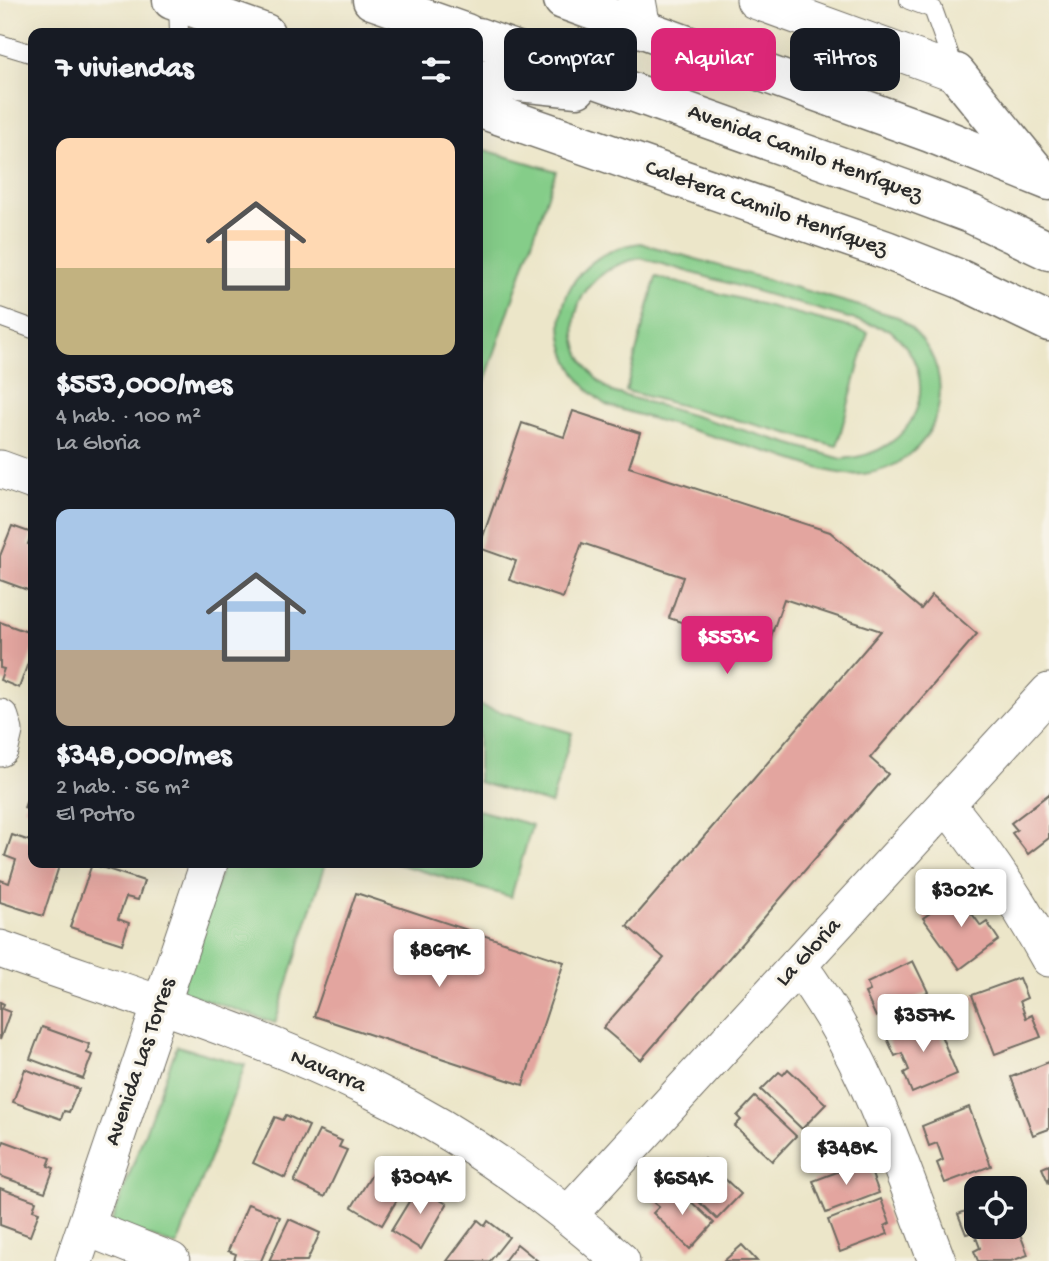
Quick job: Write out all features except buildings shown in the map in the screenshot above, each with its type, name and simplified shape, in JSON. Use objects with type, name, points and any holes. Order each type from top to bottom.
[{"type":"main road","points":[[372,0],[452,28]]},
{"type":"main road","points":[[563,0],[640,14],[1045,180]]},
{"type":"main road","points":[[176,12],[244,28]]},
{"type":"main road","name":"Avenida Camilo Henríquez","points":[[483,39],[971,214],[1049,251]]},
{"type":"main road","points":[[956,73],[1045,180]]},
{"type":"main road","points":[[483,79],[639,95]]},
{"type":"main road","name":"Caletera Camilo Henríquez","points":[[483,110],[886,250],[960,279],[1049,322]]},
{"type":"street","points":[[755,0],[956,73]]},
{"type":"street","points":[[0,469],[28,479]]},
{"type":"street","name":"La Gloria","points":[[569,1214],[1049,692]]},
{"type":"street","points":[[946,804],[1014,896],[1049,958]]},
{"type":"street","name":"Avenida Las Torres","points":[[74,1261],[207,868]]},
{"type":"street","name":"Navarra","points":[[0,949],[294,1056],[371,1090],[467,1143],[569,1214],[621,1261]]},
{"type":"street","points":[[798,965],[840,1026],[863,1069],[937,1261]]},
{"type":"street","points":[[86,1227],[171,1261]]},
{"type":"lane","points":[[909,0],[934,4],[956,73]]},
{"type":"lane","points":[[0,44],[28,52]]},
{"type":"lane","points":[[0,317],[28,327]]},
{"type":"green space","points":[[483,149],[556,171],[483,387]]},
{"type":"green space","points":[[640,243],[898,317],[925,344],[936,365],[939,403],[930,430],[913,452],[890,467],[852,474],[818,468],[606,405],[583,384],[569,360],[562,335],[563,310],[571,287],[587,267],[610,252]],"holes":[[[641,258],[890,330],[908,350],[918,371],[920,392],[916,412],[905,430],[889,444],[867,454],[842,459],[612,392],[593,375],[580,355],[575,335],[576,314],[583,295],[597,279],[616,266]]]},
{"type":"green space","points":[[656,277],[868,332],[837,446],[626,391]]},
{"type":"green space","points":[[483,706],[572,733],[551,804],[483,784]]},
{"type":"green space","points":[[483,811],[532,825],[511,897],[412,868],[483,868]]},
{"type":"green space","points":[[222,868],[324,868],[275,1023],[180,991]]},
{"type":"green space","points":[[177,1046],[245,1065],[177,1246],[111,1224]]}]
